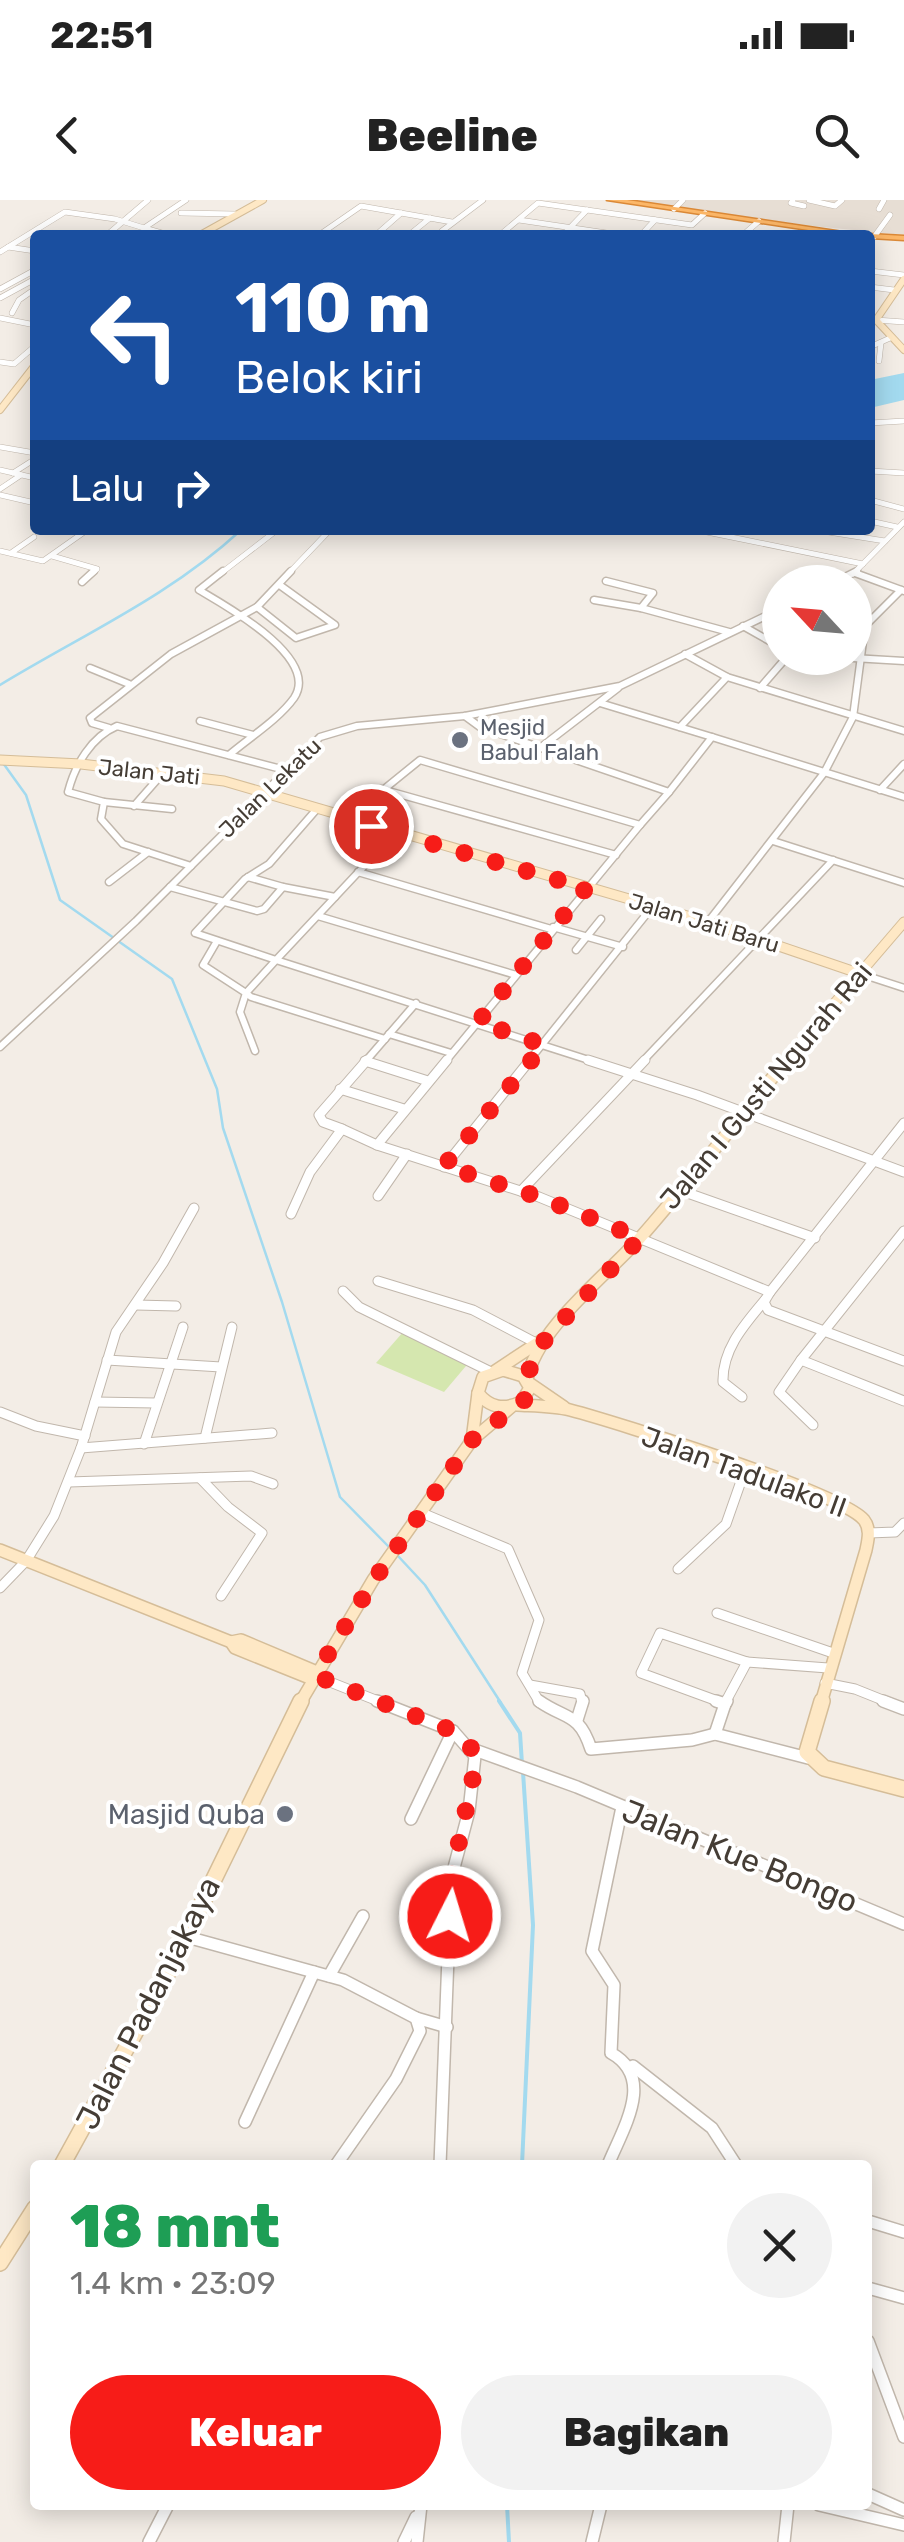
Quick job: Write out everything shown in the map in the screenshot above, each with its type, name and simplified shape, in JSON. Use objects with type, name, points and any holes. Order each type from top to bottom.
[{"type":"highway","points":[[610,200],[813,230]]},
{"type":"highway","points":[[875,236],[904,238]]},
{"type":"main road","points":[[208,230],[264,200]]},
{"type":"main road","points":[[904,277],[875,324],[904,350]]},
{"type":"main road","points":[[0,410],[30,372]]},
{"type":"main road","name":"Jalan Jati","points":[[0,760],[163,774],[249,787],[262,793]]},
{"type":"main road","points":[[249,787],[271,784]]},
{"type":"main road","name":"Jalan Jati Baru","points":[[262,793],[708,922],[858,973]]},
{"type":"main road","name":"Jalan I Gusti Ngurah Rai","points":[[493,1371],[541,1340],[640,1238],[904,922]]},
{"type":"main road","name":"Jalan I Gusti Ngurah Rai","points":[[528,1382],[541,1340]]},
{"type":"main road","points":[[472,1440],[478,1382],[493,1371],[510,1370],[567,1410]]},
{"type":"main road","points":[[0,1550],[231,1642],[236,1648],[318,1677],[374,1580],[472,1440],[527,1398],[528,1382]]},
{"type":"main road","points":[[478,1393],[487,1404],[514,1406]]},
{"type":"main road","name":"Jalan Tadulako II","points":[[514,1406],[567,1410],[746,1468],[849,1508],[864,1520],[868,1534],[806,1746],[811,1758]]},
{"type":"main road","name":"Jalan Padanjakaya","points":[[65,2160],[186,1937],[318,1677]]},
{"type":"main road","points":[[811,1758],[824,1768],[904,1789]]},
{"type":"main road","points":[[0,2263],[30,2216]]},
{"type":"street","points":[[115,230],[148,200]]},
{"type":"street","points":[[144,228],[186,200]]},
{"type":"street","points":[[443,230],[484,200]]},
{"type":"street","points":[[674,209],[683,200]]},
{"type":"street","points":[[793,200],[791,204],[804,206]]},
{"type":"street","points":[[809,200],[834,206],[842,200]]},
{"type":"street","points":[[878,209],[884,200]]},
{"type":"street","points":[[506,230],[538,203],[692,225],[705,213]]},
{"type":"street","points":[[326,230],[361,206],[452,222]]},
{"type":"street","points":[[550,225],[569,208]]},
{"type":"street","points":[[570,228],[587,210]]},
{"type":"street","points":[[209,214],[177,212],[203,216],[209,214],[217,211],[235,214]]},
{"type":"street","points":[[36,230],[62,213],[113,218],[151,230]]},
{"type":"street","points":[[382,230],[401,213]]},
{"type":"street","points":[[875,232],[890,215]]},
{"type":"street","points":[[619,230],[631,217]]},
{"type":"street","points":[[105,230],[113,218]]},
{"type":"street","points":[[415,230],[430,218]]},
{"type":"street","points":[[519,220],[583,230]]},
{"type":"street","points":[[646,230],[656,220]]},
{"type":"street","points":[[749,230],[759,221]]},
{"type":"street","points":[[0,249],[30,234]]},
{"type":"street","points":[[9,247],[30,250]]},
{"type":"street","points":[[0,289],[30,273]]},
{"type":"street","points":[[875,273],[904,277]]},
{"type":"street","points":[[0,298],[30,282]]},
{"type":"street","points":[[19,287],[30,290]]},
{"type":"street","points":[[875,288],[904,293]]},
{"type":"street","points":[[12,313],[18,300],[30,293]]},
{"type":"street","points":[[1,320],[30,324]]},
{"type":"street","points":[[875,324],[904,322]]},
{"type":"street","points":[[875,346],[890,338]]},
{"type":"street","points":[[880,361],[881,344]]},
{"type":"street","points":[[0,362],[14,364],[30,350]]},
{"type":"street","points":[[875,423],[904,422]]},
{"type":"street","points":[[0,447],[30,455]]},
{"type":"street","points":[[30,461],[0,492],[30,501]]},
{"type":"street","points":[[0,470],[30,477]]},
{"type":"street","points":[[875,471],[904,473]]},
{"type":"street","points":[[888,504],[896,493]]},
{"type":"street","points":[[875,501],[904,509]]},
{"type":"street","points":[[875,522],[901,525]]},
{"type":"street","points":[[721,535],[863,564],[901,525]]},
{"type":"street","points":[[0,551],[40,561],[79,535]]},
{"type":"street","points":[[229,755],[287,706],[298,689],[295,662],[243,616],[199,590],[270,535]]},
{"type":"street","points":[[285,770],[152,734],[109,728],[91,722],[90,718],[171,654],[257,607],[326,535]]},
{"type":"street","points":[[845,535],[885,542]]},
{"type":"street","points":[[10,554],[34,537]]},
{"type":"street","points":[[52,556],[97,569],[82,582]]},
{"type":"street","points":[[872,580],[902,591],[872,617]]},
{"type":"street","points":[[606,581],[653,593],[641,608]]},
{"type":"street","points":[[257,607],[296,638],[308,637],[336,623],[294,599],[281,586]]},
{"type":"street","points":[[594,600],[730,632]]},
{"type":"street","name":"Jalan Lekatu","points":[[0,1047],[97,959],[285,770],[327,733],[357,726],[465,716],[620,686],[762,617]]},
{"type":"street","points":[[743,626],[762,636]]},
{"type":"street","points":[[270,640],[288,633]]},
{"type":"street","points":[[685,654],[726,677],[904,731]]},
{"type":"street","points":[[872,659],[904,661]]},
{"type":"street","points":[[90,668],[129,684]]},
{"type":"street","points":[[760,688],[771,675]]},
{"type":"street","points":[[708,922],[824,772],[853,716],[856,675]]},
{"type":"street","points":[[680,727],[726,677]]},
{"type":"street","points":[[540,748],[620,686]]},
{"type":"street","points":[[600,703],[904,797]]},
{"type":"street","points":[[465,716],[480,727],[669,792]]},
{"type":"street","points":[[200,721],[253,735]]},
{"type":"street","points":[[109,728],[92,745],[68,792],[104,802],[172,809]]},
{"type":"street","points":[[377,1145],[712,737]]},
{"type":"street","points":[[346,820],[414,762],[424,761],[640,825]]},
{"type":"street","points":[[880,790],[904,764]]},
{"type":"street","points":[[134,806],[163,774]]},
{"type":"street","points":[[381,789],[616,855]]},
{"type":"street","points":[[104,802],[101,819],[120,843],[191,866]]},
{"type":"street","points":[[316,810],[269,864],[248,877],[198,928],[196,935],[478,1022],[743,1111],[904,1172]]},
{"type":"street","points":[[255,1051],[240,1012],[246,993],[395,833]]},
{"type":"street","points":[[773,841],[904,884]]},
{"type":"street","points":[[110,882],[148,852]]},
{"type":"street","points":[[520,1192],[833,860]]},
{"type":"street","points":[[358,872],[623,947]]},
{"type":"street","points":[[248,877],[334,898]]},
{"type":"street","points":[[170,887],[262,910],[283,887]]},
{"type":"street","points":[[444,1166],[653,906]]},
{"type":"street","points":[[318,916],[516,975]]},
{"type":"street","points":[[576,950],[602,920]]},
{"type":"street","points":[[217,941],[203,965],[254,999],[451,1053]]},
{"type":"street","points":[[858,973],[904,988]]},
{"type":"street","points":[[416,1003],[319,1114],[323,1122],[377,1145],[520,1192],[640,1238],[767,1296]]},
{"type":"street","points":[[365,1061],[428,1081]]},
{"type":"street","points":[[340,1089],[404,1110]]},
{"type":"street","points":[[742,1398],[723,1382],[723,1368],[735,1341],[904,1123]]},
{"type":"street","points":[[291,1214],[310,1172],[342,1128]]},
{"type":"street","points":[[378,1196],[407,1154]]},
{"type":"street","points":[[679,1190],[815,1238]]},
{"type":"street","points":[[0,1588],[26,1561],[54,1516],[81,1448],[116,1332],[194,1208]]},
{"type":"street","points":[[813,1425],[778,1392],[904,1231]]},
{"type":"street","points":[[378,1281],[473,1310],[541,1340]]},
{"type":"street","points":[[342,1291],[359,1307],[493,1371]]},
{"type":"street","points":[[767,1296],[768,1310],[904,1361]]},
{"type":"street","points":[[136,1305],[176,1306]]},
{"type":"street","points":[[205,1438],[232,1327]]},
{"type":"street","points":[[144,1444],[184,1328]]},
{"type":"street","points":[[107,1360],[221,1366]]},
{"type":"street","points":[[801,1360],[904,1401]]},
{"type":"street","points":[[95,1402],[156,1404]]},
{"type":"street","points":[[0,1412],[84,1436]]},
{"type":"street","points":[[81,1448],[272,1433]]},
{"type":"street","points":[[678,1569],[726,1524],[746,1468]]},
{"type":"street","points":[[69,1482],[251,1476],[273,1484]]},
{"type":"street","points":[[200,1478],[228,1507],[262,1533],[221,1596]]},
{"type":"street","points":[[422,1513],[508,1550],[539,1620],[522,1673],[540,1703],[578,1720]]},
{"type":"street","points":[[868,1534],[895,1532],[904,1523]]},
{"type":"street","points":[[895,1532],[904,1541]]},
{"type":"street","points":[[717,1613],[833,1652]]},
{"type":"street","points":[[724,1704],[641,1674],[660,1633],[747,1662],[828,1668]]},
{"type":"street","points":[[715,1734],[724,1704],[747,1662]]},
{"type":"street","points":[[318,1677],[453,1731],[472,1749],[506,1760]]},
{"type":"street","points":[[825,1683],[855,1689],[904,1709]]},
{"type":"street","points":[[530,1685],[580,1694],[583,1699],[578,1720],[591,1749],[692,1740],[715,1734],[811,1758]]},
{"type":"street","points":[[410,1819],[453,1731]]},
{"type":"street","points":[[440,2160],[451,1879],[469,1810],[475,1768],[472,1749]]},
{"type":"street","name":"Jalan Kue Bongo","points":[[506,1760],[904,1924]]},
{"type":"street","points":[[622,1807],[592,1951],[614,1985],[611,2053],[712,2128],[733,2160]]},
{"type":"street","points":[[329,1976],[364,1916]]},
{"type":"street","points":[[186,1937],[329,1976],[416,2018],[447,2027]]},
{"type":"street","points":[[244,2122],[314,1972]]},
{"type":"street","points":[[339,2160],[396,2079],[420,2031],[416,2018]]},
{"type":"street","points":[[610,2160],[634,2101],[635,2078],[626,2062]]},
{"type":"street","points":[[872,2222],[904,2232]]},
{"type":"street","points":[[872,2289],[904,2298]]},
{"type":"street","points":[[872,2352],[904,2437]]},
{"type":"street","points":[[872,2496],[904,2510]]},
{"type":"street","points":[[149,2542],[165,2510]]},
{"type":"street","points":[[404,2542],[419,2510]]},
{"type":"street","points":[[417,2542],[420,2510]]},
{"type":"street","points":[[592,2542],[600,2510]]},
{"type":"street","points":[[784,2542],[787,2510]]},
{"type":"street","points":[[840,2510],[904,2525]]},
{"type":"shaded area","points":[[625,200],[904,200],[904,235]]},
{"type":"green space","points":[[404,1331],[471,1360],[444,1392],[376,1363]]},
{"type":"water","points":[[904,373],[904,400],[875,407],[875,379]]},
{"type":"waterway","points":[[0,685],[155,595],[235,535]]},
{"type":"waterway","points":[[3,763],[26,795],[60,900],[172,979],[217,1089],[223,1128],[282,1302],[340,1497],[389,1547]]},
{"type":"waterway","points":[[398,1556],[425,1585],[501,1703]]},
{"type":"waterway","points":[[499,1701],[520,1733],[522,1764]]},
{"type":"waterway","points":[[522,2160],[533,1925],[523,1772]]},
{"type":"waterway","points":[[507,2510],[509,2542]]},
{"type":"place","name":"Mesjid Babul Falah","points":[[460,740]]},
{"type":"place","name":"Masjid Quba","points":[[285,1814]]},
{"type":"route","points":[[371,826],[586,888],[478,1022],[544,1045],[444,1166],[539,1197],[640,1238],[546,1338],[530,1366],[527,1398],[472,1440],[374,1580],[317,1672],[326,1680],[453,1731],[472,1749],[475,1768],[469,1810],[451,1879],[450,1916]]}]
